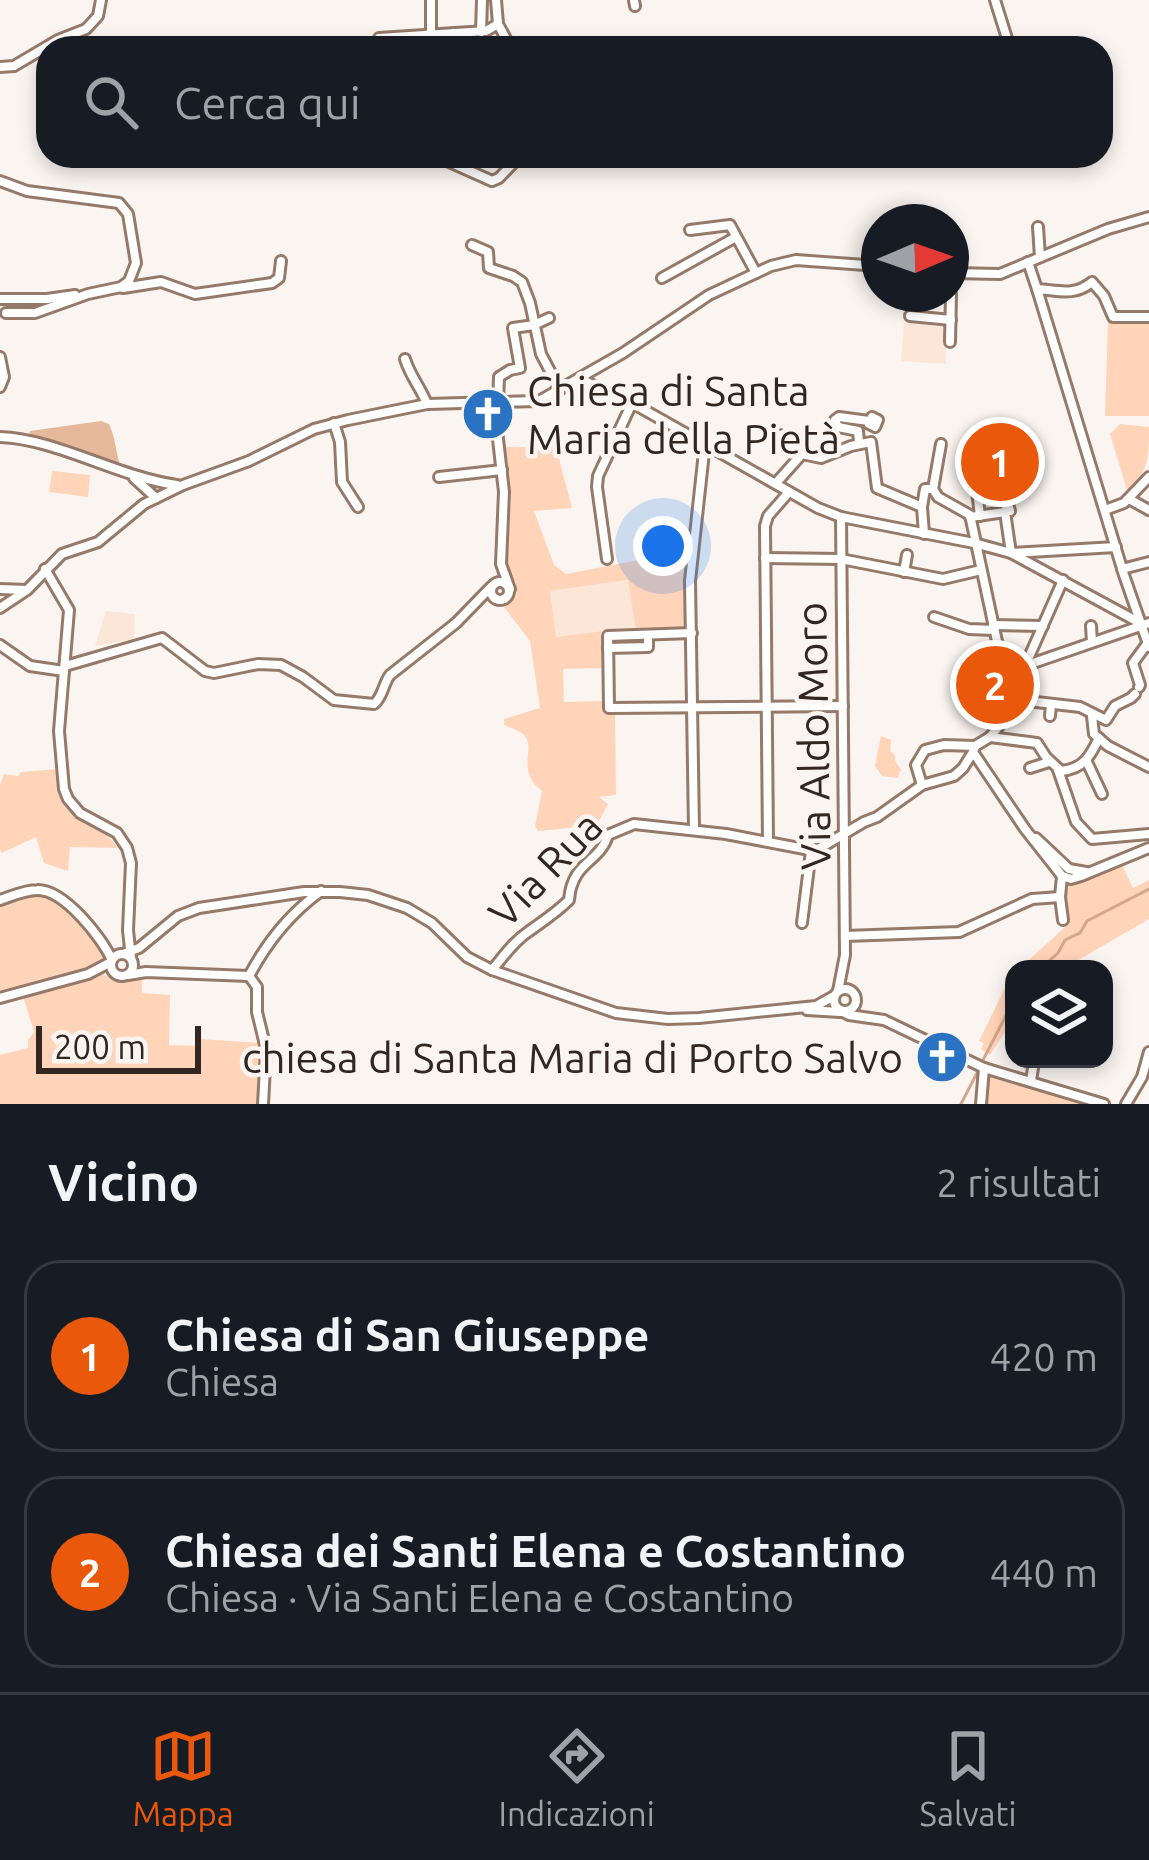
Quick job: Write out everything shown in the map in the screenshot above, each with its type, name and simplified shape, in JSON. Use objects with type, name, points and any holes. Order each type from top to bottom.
[{"type":"street","points":[[68,36],[86,29],[98,16],[101,0]]},
{"type":"street","points":[[430,0],[430,36],[482,32],[498,24]]},
{"type":"street","points":[[482,0],[482,32]]},
{"type":"street","points":[[496,0],[504,36]]},
{"type":"street","points":[[995,0],[1006,36]]},
{"type":"street","points":[[0,67],[14,66],[36,53]]},
{"type":"street","points":[[463,168],[492,181],[509,168]]},
{"type":"street","points":[[0,181],[27,191],[122,206],[128,214],[136,263],[133,276],[121,287]]},
{"type":"street","points":[[969,275],[1000,274],[1149,217]]},
{"type":"street","points":[[690,230],[730,225],[755,273]]},
{"type":"street","points":[[1038,227],[1040,257]]},
{"type":"street","points":[[662,278],[736,237]]},
{"type":"street","points":[[472,245],[488,252],[489,268],[522,282],[541,354],[560,390]]},
{"type":"street","points":[[0,608],[30,587],[62,554],[106,537],[126,516],[158,497],[314,429],[427,404],[532,403],[580,379],[709,295],[755,273],[796,260],[861,265]]},
{"type":"street","points":[[2,314],[29,315],[49,303],[161,282],[195,294],[272,283],[279,278],[281,261]]},
{"type":"street","points":[[1015,703],[1080,707],[1106,720],[1115,706],[1138,689],[1133,663],[1148,646],[1146,624],[1122,569],[1028,262]]},
{"type":"street","points":[[1037,289],[1073,292],[1092,282],[1113,316],[1149,317]]},
{"type":"street","points":[[0,299],[49,303]]},
{"type":"street","points":[[950,342],[951,312]]},
{"type":"street","points":[[910,316],[951,320]]},
{"type":"street","points":[[0,645],[30,666],[65,669],[162,638],[214,674],[259,664],[281,665],[334,700],[377,702],[394,671],[470,610],[484,601],[506,598],[510,589],[501,546],[499,377],[520,368],[513,328],[549,318]]},
{"type":"street","points":[[0,357],[4,377],[0,387]]},
{"type":"street","points":[[405,359],[427,404]]},
{"type":"street","points":[[597,387],[601,365]]},
{"type":"street","points":[[580,379],[632,403],[818,508],[1011,554],[1146,624]]},
{"type":"street","points":[[607,559],[597,487],[601,467],[632,403]]},
{"type":"street","points":[[859,443],[858,430],[838,428],[839,417],[871,424],[877,488],[922,508]]},
{"type":"street","points":[[334,423],[342,482],[358,507]]},
{"type":"street","points":[[780,435],[821,458],[871,442]]},
{"type":"street","points":[[0,436],[22,438],[157,482],[183,485]]},
{"type":"street","points":[[694,830],[690,581],[705,443]]},
{"type":"street","points":[[941,443],[933,489],[938,497],[975,516],[1010,511],[1004,495]]},
{"type":"street","points":[[776,483],[806,453]]},
{"type":"street","points":[[440,477],[502,470]]},
{"type":"street","points":[[122,472],[158,497]]},
{"type":"street","points":[[1105,510],[1129,499],[1149,477]]},
{"type":"street","points":[[157,482],[158,497]]},
{"type":"street","points":[[802,922],[811,851],[877,817],[922,785],[954,776],[1015,703],[974,543],[976,482]]},
{"type":"street","points":[[924,533],[922,508],[926,489],[933,489]]},
{"type":"street","points":[[768,842],[766,521],[789,492]]},
{"type":"street","points":[[1129,499],[1149,510]]},
{"type":"street","points":[[1005,512],[1011,554]]},
{"type":"street","name":"Via Aldo Moro","points":[[841,517],[845,956]]},
{"type":"street","points":[[499,600],[493,597],[492,586],[501,546]]},
{"type":"street","points":[[1011,554],[1116,547]]},
{"type":"street","points":[[904,572],[908,555]]},
{"type":"street","points":[[765,558],[842,560],[943,580],[981,570]]},
{"type":"street","points":[[1122,569],[1149,562]]},
{"type":"street","points":[[45,569],[69,610],[59,731],[64,789],[80,813],[117,833],[131,863],[128,929],[113,972],[123,975]]},
{"type":"street","points":[[1025,666],[1064,580]]},
{"type":"street","points":[[470,610],[492,586],[502,581],[510,589]]},
{"type":"street","points":[[0,589],[30,587]]},
{"type":"street","points":[[934,617],[969,629],[1043,626]]},
{"type":"street","points":[[1010,671],[1146,624]]},
{"type":"street","points":[[1090,626],[1092,641]]},
{"type":"street","points":[[692,633],[608,636],[609,708],[843,706]]},
{"type":"street","points":[[608,648],[648,647],[648,634]]},
{"type":"street","points":[[1050,716],[1052,704]]},
{"type":"street","points":[[1092,716],[1099,738],[1149,767]]},
{"type":"street","points":[[990,736],[1037,743],[1054,766],[1076,822],[1092,839],[1149,834]]},
{"type":"street","points":[[1030,768],[1079,767],[1099,738]]},
{"type":"street","points":[[922,785],[916,765],[925,750],[944,745],[974,749]]},
{"type":"street","points":[[974,749],[1025,830],[1066,874]]},
{"type":"street","points":[[1086,760],[1102,794]]},
{"type":"street","name":"Via Rua","points":[[492,970],[514,944],[569,900],[570,883],[605,846],[608,836],[634,824],[811,851]]},
{"type":"street","points":[[1066,874],[1093,871],[1149,848]]},
{"type":"street","points":[[1063,920],[1060,893],[1066,874]]},
{"type":"street","points":[[0,900],[46,891],[67,903],[121,955],[146,972]]},
{"type":"street","points":[[249,976],[288,918],[321,891]]},
{"type":"street","points":[[0,998],[88,974],[145,943],[187,911],[321,891],[368,896],[407,908],[432,923],[467,957],[595,1007],[639,1017],[678,1019],[762,1010],[843,1011],[884,1020],[980,1066],[1104,1104]]},
{"type":"street","points":[[845,936],[959,932],[1032,899],[1060,893]]},
{"type":"street","points":[[121,955],[123,975]]},
{"type":"street","points":[[843,1011],[834,1004],[845,956]]},
{"type":"street","points":[[845,956],[855,995],[872,1018]]},
{"type":"street","points":[[88,974],[249,976]]},
{"type":"street","points":[[249,976],[257,987],[266,1049],[263,1104]]},
{"type":"street","points":[[800,1009],[821,1005],[846,988],[855,995]]},
{"type":"street","points":[[843,1011],[854,1007],[855,995]]},
{"type":"street","points":[[1126,1104],[1146,1079],[1149,1052]]},
{"type":"street","points":[[980,1066],[981,1104]]},
{"type":"street","points":[[1030,1082],[1033,1068]]},
{"type":"shaded area","points":[[1108,321],[1149,322],[1149,416],[1105,416]]},
{"type":"shaded area","points":[[904,323],[945,327],[946,364],[901,361]]},
{"type":"shaded area","points":[[101,421],[109,424],[120,465],[29,435],[30,431]]},
{"type":"shaded area","points":[[1120,424],[1149,427],[1144,471],[1127,490],[1110,434]]},
{"type":"shaded area","points":[[504,447],[556,447],[572,508],[534,511],[554,565],[566,574],[649,558],[690,544],[686,628],[636,630],[628,580],[550,591],[556,637],[604,631],[605,668],[563,669],[564,702],[605,701],[606,713],[615,713],[616,795],[599,797],[608,804],[597,825],[580,819],[571,828],[538,831],[542,791],[529,775],[527,740],[504,725],[504,719],[540,708],[530,641],[504,607],[517,593],[505,562],[511,499]]},
{"type":"shaded area","points":[[52,471],[90,475],[88,497],[49,492]]},
{"type":"shaded area","points":[[629,580],[636,630],[556,637],[549,591]]},
{"type":"shaded area","points":[[106,611],[135,614],[134,639],[95,646]]},
{"type":"shaded area","points":[[881,736],[891,740],[890,751],[902,771],[898,778],[882,776],[875,766]]},
{"type":"shaded area","points":[[57,769],[68,809],[118,848],[70,847],[68,871],[44,863],[36,837],[0,850],[4,774]]},
{"type":"shaded area","points":[[1121,863],[1133,888],[1149,880],[1149,919],[1078,960],[1029,960],[1065,927],[1067,883]]},
{"type":"shaded area","points":[[29,894],[56,899],[104,945],[108,958],[92,967],[0,993],[0,903]]},
{"type":"shaded area","points":[[102,974],[122,982],[142,974],[142,993],[170,995],[169,1045],[200,1046],[201,1039],[260,1043],[256,1104],[0,1104],[0,1055],[28,1048],[34,1032],[23,996]]},
{"type":"shaded area","points":[[1004,990],[1005,1032],[990,1055],[979,1041]]},
{"type":"shaded area","points":[[989,1070],[1096,1104],[984,1104],[982,1089]]},
{"type":"waterway","points":[[1050,960],[1087,921],[1149,889]]},
{"type":"waterway","points":[[982,1062],[1005,1017]]},
{"type":"waterway","points":[[961,1104],[978,1071]]},
{"type":"place","name":"Chiesa di Santa Maria della Pietà","points":[[488,414]]},
{"type":"place","name":"Chiesa di San Giuseppe","points":[[1000,462]]},
{"type":"place","name":"Chiesa dei Santi Elena e Costantino","points":[[995,685]]},
{"type":"place","name":"chiesa di Santa Maria di Porto Salvo","points":[[942,1057]]}]
